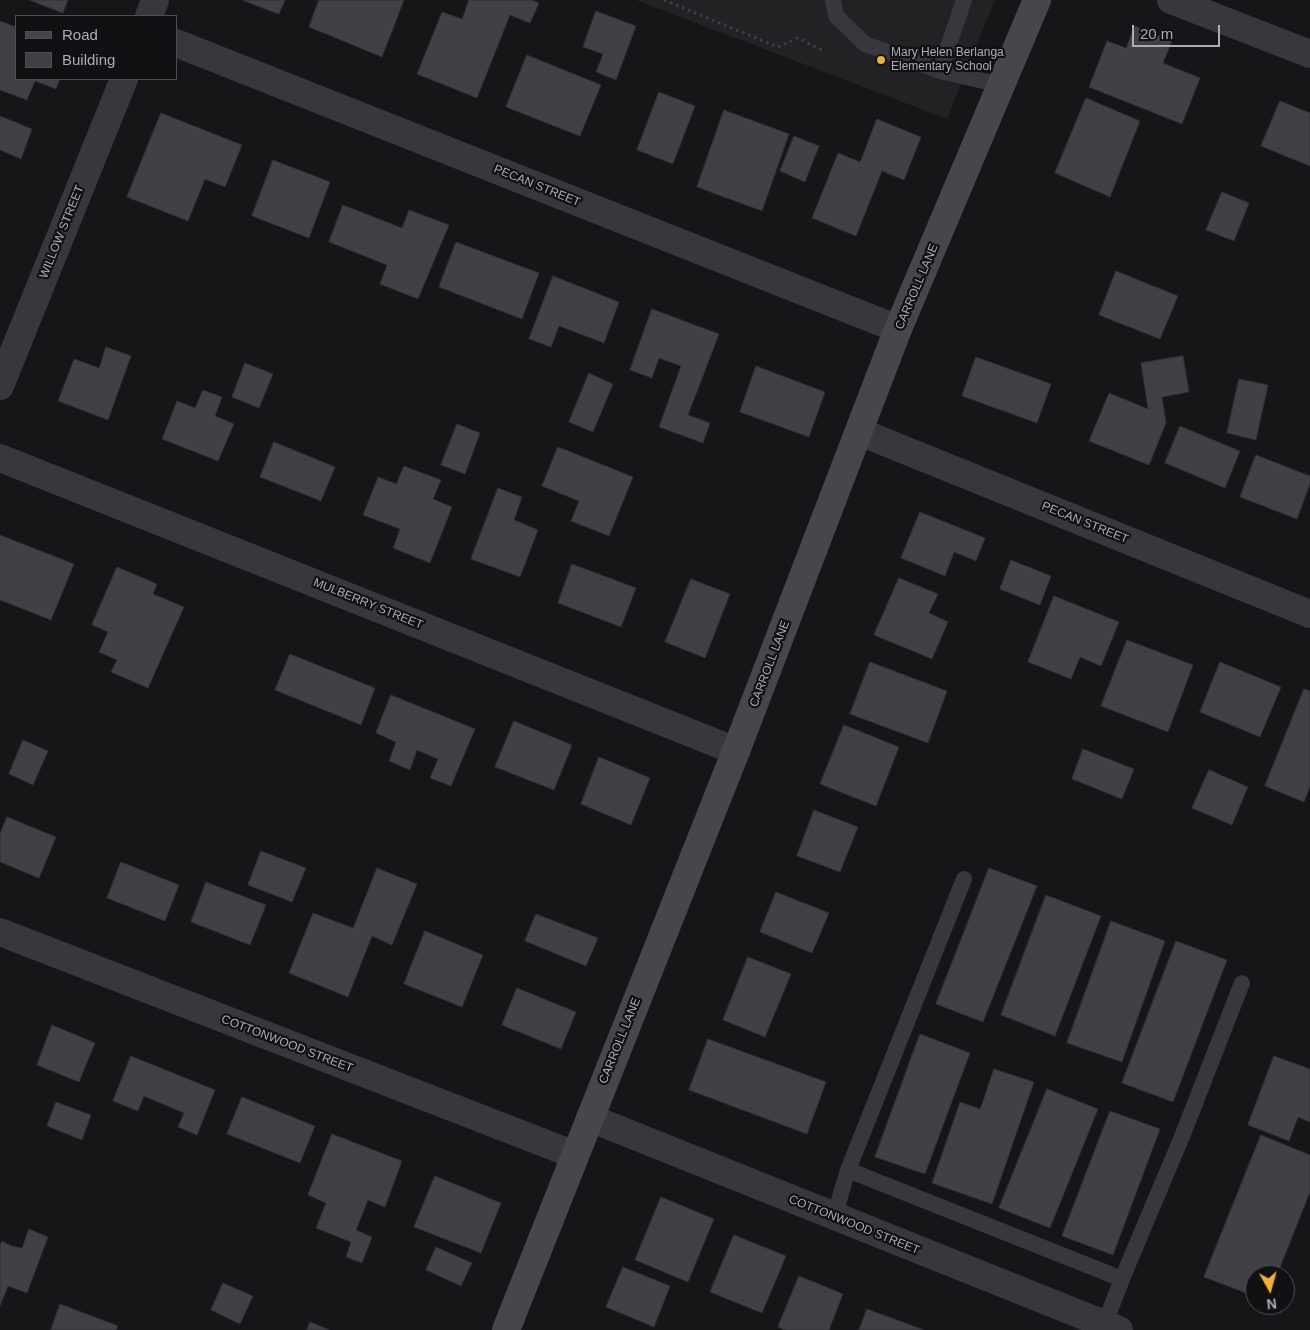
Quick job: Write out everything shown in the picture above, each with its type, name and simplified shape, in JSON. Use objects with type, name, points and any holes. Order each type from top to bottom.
[{"type":"street","points":[[149,15],[155,0]]},
{"type":"street","name":"CARROLL LANE","points":[[506,1330],[736,751],[898,330],[1037,0]]},
{"type":"street","points":[[1171,0],[1310,54]]},
{"type":"street","name":"PECAN STREET","points":[[178,44],[898,330]]},
{"type":"street","name":"WILLOW STREET","points":[[0,386],[124,80]]},
{"type":"street","name":"PECAN STREET","points":[[860,432],[1310,614]]},
{"type":"street","name":"MULBERRY STREET","points":[[0,458],[736,751]]},
{"type":"street","name":"COTTONWOOD STREET","points":[[0,932],[575,1155]]},
{"type":"street","name":"COTTONWOOD STREET","points":[[590,1118],[834,1217],[1112,1326]]},
{"type":"lane","points":[[833,0],[836,16],[865,44],[940,71],[1001,85]]},
{"type":"lane","points":[[940,71],[964,0]]},
{"type":"lane","points":[[834,1217],[848,1170],[964,879]]},
{"type":"lane","points":[[1112,1326],[1122,1279],[1183,1134],[1242,982]]},
{"type":"lane","points":[[848,1170],[1122,1279]]},
{"type":"path","points":[[664,0],[778,47],[798,38],[824,51]]},
{"type":"shaded area","name":"Mary Helen Berlanga Elementary School","points":[[636,0],[995,0],[947,119]]},
{"type":"building","points":[[30,0],[68,0],[63,13]]},
{"type":"building","points":[[242,0],[285,0],[279,14]]},
{"type":"building","points":[[319,0],[404,0],[382,57],[309,27]]},
{"type":"building","points":[[469,0],[532,0],[539,3],[530,23],[510,15],[477,98],[417,74],[442,12],[462,19]]},
{"type":"building","points":[[596,11],[636,26],[616,80],[596,72],[603,54],[583,47]]},
{"type":"building","points":[[0,21],[15,27],[15,80],[60,80],[56,89],[35,81],[27,100],[0,90]]},
{"type":"building","points":[[1135,26],[1172,41],[1163,63],[1200,78],[1182,124],[1089,87],[1107,41],[1126,48]]},
{"type":"building","points":[[527,55],[601,85],[580,136],[506,107]]},
{"type":"building","points":[[659,92],[695,106],[673,164],[637,150]]},
{"type":"building","points":[[1086,98],[1140,121],[1110,197],[1055,173]]},
{"type":"building","points":[[1280,101],[1310,113],[1310,166],[1261,146]]},
{"type":"building","points":[[724,110],[789,134],[762,211],[697,187]]},
{"type":"building","points":[[161,113],[242,145],[225,187],[205,179],[188,221],[127,197]]},
{"type":"building","points":[[0,116],[32,129],[21,159],[0,150]]},
{"type":"building","points":[[877,119],[921,137],[904,180],[882,171],[856,236],[812,218],[838,153],[860,162]]},
{"type":"building","points":[[794,136],[819,146],[805,182],[780,171]]},
{"type":"building","points":[[273,160],[330,182],[309,238],[252,216]]},
{"type":"building","points":[[1222,192],[1249,203],[1234,241],[1206,230]]},
{"type":"building","points":[[343,205],[402,228],[409,210],[449,225],[418,299],[380,284],[387,265],[329,242]]},
{"type":"building","points":[[456,242],[539,273],[522,319],[439,287]]},
{"type":"building","points":[[1116,271],[1178,296],[1160,339],[1099,315]]},
{"type":"building","points":[[553,276],[619,302],[604,343],[559,326],[551,347],[529,339]]},
{"type":"building","points":[[652,309],[719,334],[688,415],[710,423],[703,443],[659,427],[681,366],[659,358],[652,378],[630,370]]},
{"type":"building","points":[[106,347],[131,356],[108,420],[58,401],[74,359],[99,368]]},
{"type":"building","points":[[1183,356],[1189,392],[1162,397],[1166,423],[1149,465],[1089,441],[1109,393],[1148,409],[1141,363]]},
{"type":"building","points":[[976,357],[1051,384],[1037,423],[962,396]]},
{"type":"building","points":[[245,363],[273,374],[259,408],[232,397]]},
{"type":"building","points":[[756,366],[825,392],[809,437],[740,412]]},
{"type":"building","points":[[589,373],[613,384],[593,432],[569,422]]},
{"type":"building","points":[[1239,379],[1268,385],[1256,440],[1227,433]]},
{"type":"building","points":[[203,390],[222,397],[215,416],[234,424],[218,461],[162,439],[177,401],[195,408]]},
{"type":"building","points":[[457,424],[480,433],[465,474],[441,465]]},
{"type":"building","points":[[1180,426],[1240,451],[1225,488],[1165,463]]},
{"type":"building","points":[[274,442],[335,467],[321,501],[260,477]]},
{"type":"building","points":[[558,447],[633,477],[609,536],[571,521],[579,501],[542,486]]},
{"type":"building","points":[[1256,455],[1310,476],[1310,484],[1297,519],[1240,497]]},
{"type":"building","points":[[404,466],[441,480],[433,499],[452,507],[430,563],[393,548],[400,529],[363,515],[378,477],[396,484]]},
{"type":"building","points":[[498,488],[522,497],[514,520],[538,530],[520,577],[471,559]]},
{"type":"building","points":[[920,512],[985,538],[976,561],[954,552],[945,576],[901,558]]},
{"type":"building","points":[[0,535],[74,564],[51,620],[0,600]]},
{"type":"building","points":[[1011,560],[1051,576],[1040,605],[1000,589]]},
{"type":"building","points":[[572,564],[636,588],[621,627],[558,603]]},
{"type":"building","points":[[117,567],[157,584],[153,594],[184,607],[148,688],[111,672],[117,660],[99,652],[108,632],[92,625]]},
{"type":"building","points":[[899,578],[938,594],[929,613],[948,622],[932,659],[874,635]]},
{"type":"building","points":[[691,579],[730,594],[705,658],[665,642]]},
{"type":"building","points":[[1054,596],[1119,622],[1101,666],[1080,657],[1071,679],[1028,662]]},
{"type":"building","points":[[1127,640],[1193,665],[1168,732],[1101,706]]},
{"type":"building","points":[[290,654],[375,688],[361,725],[275,690]]},
{"type":"building","points":[[870,662],[947,691],[928,743],[850,714]]},
{"type":"building","points":[[1220,662],[1281,687],[1260,737],[1200,712]]},
{"type":"building","points":[[1304,689],[1310,691],[1310,786],[1304,802],[1265,786]]},
{"type":"building","points":[[391,695],[475,729],[451,786],[430,778],[438,759],[417,750],[410,770],[389,761],[396,742],[376,733]]},
{"type":"building","points":[[514,721],[572,745],[554,790],[495,767]]},
{"type":"building","points":[[844,725],[899,747],[876,806],[820,784]]},
{"type":"building","points":[[23,740],[48,751],[33,785],[9,774]]},
{"type":"building","points":[[1083,749],[1134,769],[1122,799],[1072,779]]},
{"type":"building","points":[[599,757],[650,778],[631,825],[581,804]]},
{"type":"building","points":[[1209,770],[1248,787],[1232,825],[1192,808]]},
{"type":"building","points":[[814,810],[858,827],[840,872],[797,856]]},
{"type":"building","points":[[7,817],[56,837],[39,878],[0,862],[0,834]]},
{"type":"building","points":[[261,851],[306,868],[292,902],[248,885]]},
{"type":"building","points":[[121,862],[179,885],[165,921],[107,898]]},
{"type":"building","points":[[377,868],[417,884],[392,945],[372,936],[348,997],[289,973],[313,913],[353,928]]},
{"type":"building","points":[[989,868],[1037,886],[983,1022],[936,1004]]},
{"type":"building","points":[[206,882],[266,905],[250,945],[191,922]]},
{"type":"building","points":[[776,892],[829,913],[812,953],[760,932]]},
{"type":"building","points":[[1046,895],[1101,916],[1055,1036],[1001,1015]]},
{"type":"building","points":[[536,914],[598,938],[586,966],[525,941]]},
{"type":"building","points":[[1111,921],[1165,941],[1122,1062],[1067,1043]]},
{"type":"building","points":[[425,931],[483,955],[462,1007],[404,984]]},
{"type":"building","points":[[1176,941],[1227,960],[1173,1102],[1122,1083]]},
{"type":"building","points":[[748,957],[791,974],[765,1037],[723,1020]]},
{"type":"building","points":[[517,988],[576,1012],[561,1049],[502,1025]]},
{"type":"building","points":[[52,1025],[95,1043],[79,1082],[37,1065]]},
{"type":"building","points":[[920,1034],[970,1053],[925,1174],[875,1157]]},
{"type":"building","points":[[708,1039],[826,1082],[807,1134],[689,1090]]},
{"type":"building","points":[[131,1056],[215,1090],[197,1135],[178,1127],[184,1113],[144,1096],[138,1111],[113,1101]]},
{"type":"building","points":[[1274,1056],[1310,1069],[1310,1122],[1298,1117],[1289,1141],[1248,1125]]},
{"type":"building","points":[[994,1069],[1034,1082],[992,1204],[932,1183],[960,1102],[980,1109]]},
{"type":"building","points":[[1047,1089],[1098,1109],[1050,1228],[999,1208]]},
{"type":"building","points":[[242,1097],[315,1126],[300,1163],[227,1134]]},
{"type":"building","points":[[56,1102],[91,1115],[82,1140],[47,1126]]},
{"type":"building","points":[[1110,1111],[1160,1129],[1113,1255],[1062,1236]]},
{"type":"building","points":[[332,1134],[402,1161],[385,1207],[368,1200],[356,1230],[372,1237],[362,1263],[346,1257],[351,1242],[316,1228],[326,1203],[308,1195]]},
{"type":"building","points":[[1261,1135],[1310,1155],[1310,1192],[1281,1265],[1245,1265],[1245,1293],[1204,1277]]},
{"type":"building","points":[[435,1176],[501,1203],[481,1253],[414,1227]]},
{"type":"building","points":[[661,1197],[714,1219],[688,1282],[635,1260]]},
{"type":"building","points":[[29,1229],[48,1237],[27,1293],[8,1286],[0,1306],[0,1245],[2,1241],[11,1246],[22,1248]]},
{"type":"building","points":[[734,1235],[786,1256],[762,1313],[710,1292]]},
{"type":"building","points":[[436,1247],[472,1263],[461,1286],[426,1270]]},
{"type":"building","points":[[623,1267],[670,1286],[654,1327],[606,1307]]},
{"type":"building","points":[[799,1276],[843,1294],[829,1330],[785,1330],[778,1327]]},
{"type":"building","points":[[223,1283],[253,1296],[240,1324],[211,1310]]},
{"type":"building","points":[[60,1304],[118,1326],[116,1330],[51,1330]]},
{"type":"building","points":[[867,1309],[924,1330],[859,1330]]},
{"type":"building","points":[[310,1322],[330,1330],[307,1330]]},
{"type":"place","name":"Mary Helen Berlanga Elementary School","points":[[881,60]]}]
